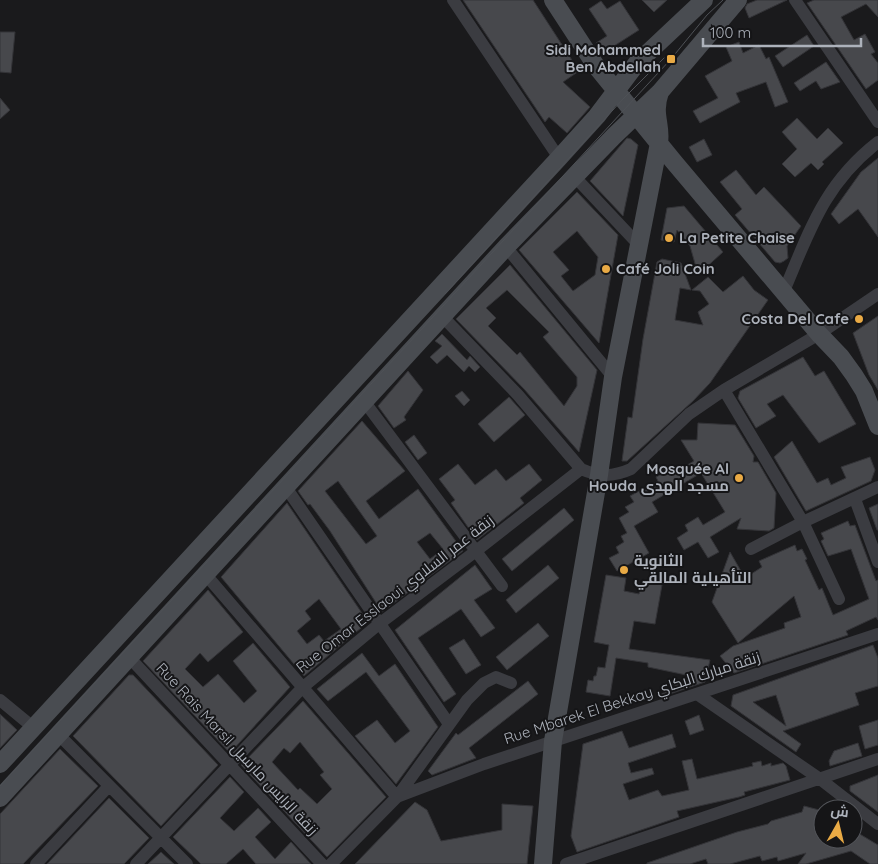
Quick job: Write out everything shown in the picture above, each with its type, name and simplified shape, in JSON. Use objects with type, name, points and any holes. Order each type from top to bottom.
[{"type":"main road","points":[[553,0],[596,66],[819,334],[841,357],[864,391],[878,426]]},
{"type":"main road","points":[[0,764],[619,94],[637,63],[674,26],[704,0]]},
{"type":"main road","points":[[0,798],[442,316],[574,176],[660,92],[738,0]]},
{"type":"main road","points":[[596,66],[618,68],[637,63]]},
{"type":"main road","points":[[543,864],[553,742],[599,475],[613,377],[659,143],[656,114],[660,92]]},
{"type":"street","points":[[453,0],[559,158]]},
{"type":"street","points":[[795,0],[878,122]]},
{"type":"street","points":[[784,291],[814,220],[832,188],[847,169],[863,153],[878,142]]},
{"type":"street","points":[[574,176],[638,244]]},
{"type":"street","points":[[506,248],[613,377]]},
{"type":"street","points":[[442,316],[518,395],[582,469],[599,475],[619,474],[631,470],[689,414],[724,390],[819,334],[878,294]]},
{"type":"street","points":[[724,390],[803,522],[839,599]]},
{"type":"street","points":[[364,402],[502,586]]},
{"type":"street","name":"Rue Omar Esslaoui زنقة عمر السلاوي","points":[[136,864],[302,688],[379,624],[582,469]]},
{"type":"street","points":[[285,486],[449,724]]},
{"type":"street","points":[[751,549],[878,487]]},
{"type":"street","points":[[854,499],[878,562]]},
{"type":"street","points":[[206,575],[398,797]]},
{"type":"street","name":"Rue Mbarek El Bekkay زنقة مبارك البكاي","points":[[398,797],[484,764],[878,634]]},
{"type":"street","name":"Rue Rais Marsil زنقة الرايس مارسيل","points":[[129,657],[322,864]]},
{"type":"street","points":[[331,864],[398,797],[449,724],[467,700],[484,682],[496,677],[511,682]]},
{"type":"street","points":[[697,694],[820,778],[878,824]]},
{"type":"street","points":[[0,700],[34,728]]},
{"type":"street","points":[[59,735],[187,864]]},
{"type":"street","points":[[566,864],[878,759]]},
{"type":"street","points":[[36,864],[109,786]]},
{"type":"building","points":[[463,0],[533,0],[579,71],[563,82],[590,107],[567,133],[549,117],[545,122]]},
{"type":"building","points":[[642,0],[667,0],[654,12]]},
{"type":"building","points":[[757,0],[787,0],[749,18],[745,8],[747,4]]},
{"type":"building","points":[[814,0],[878,0],[878,17],[866,4],[841,17],[854,40],[865,34],[875,52],[871,54],[878,63],[878,80],[866,89],[807,3]]},
{"type":"building","points":[[601,1],[607,9],[620,1],[639,30],[603,53],[596,43],[607,36],[589,9]]},
{"type":"building","points":[[0,32],[15,32],[11,73],[0,72]]},
{"type":"building","points":[[807,35],[814,46],[783,67],[775,56]]},
{"type":"building","points":[[739,42],[743,53],[759,45],[766,59],[769,57],[788,102],[775,107],[766,82],[736,93],[740,102],[700,123],[693,111],[718,98],[705,76],[732,61],[726,47]]},
{"type":"building","points":[[826,62],[840,82],[821,89],[816,81],[800,91],[794,83]]},
{"type":"building","points":[[0,98],[10,110],[0,119]]},
{"type":"building","points":[[797,118],[817,139],[828,128],[843,143],[822,162],[824,164],[818,170],[811,163],[795,177],[782,164],[797,149],[782,132]]},
{"type":"building","points":[[627,138],[638,145],[623,216],[590,181]]},
{"type":"building","points":[[704,139],[712,155],[697,162],[689,147]]},
{"type":"building","points":[[878,158],[878,237],[858,209],[839,224],[831,214],[861,172]]},
{"type":"building","points":[[736,170],[756,195],[764,187],[801,226],[787,246],[788,258],[780,263],[775,262],[735,215],[742,209],[720,182]]},
{"type":"building","points":[[577,192],[618,235],[599,343],[519,250]],"holes":[[[577,231],[598,257],[595,275],[573,291],[561,276],[569,270],[553,252]]]},
{"type":"building","points":[[684,206],[723,252],[701,272],[696,267],[690,246],[677,230],[674,242],[661,240],[667,208]]},
{"type":"building","points":[[662,259],[681,263],[691,290],[680,288],[675,320],[703,325],[698,312],[709,304],[700,291],[692,290],[708,277],[723,292],[743,276],[754,290],[768,300],[710,383],[627,461],[622,461],[628,417],[632,418],[643,339],[657,262]]},
{"type":"building","points":[[510,265],[597,370],[579,452],[524,389],[456,319]],"holes":[[[507,290],[549,332],[543,337],[577,377],[577,386],[564,406],[520,352],[517,355],[488,326],[496,318],[486,308]]]},
{"type":"building","points":[[878,316],[878,390],[869,375],[853,333]]},
{"type":"building","points":[[442,334],[467,360],[470,356],[480,367],[475,372],[469,366],[464,372],[447,355],[437,364],[430,357],[442,346],[435,341]]},
{"type":"building","points":[[803,357],[815,376],[824,371],[856,424],[819,443],[783,395],[767,404],[776,416],[756,428],[738,398],[740,391]]},
{"type":"building","points":[[408,371],[423,390],[404,417],[406,420],[394,428],[378,406]]},
{"type":"building","points":[[462,391],[470,400],[464,406],[455,396]]},
{"type":"building","points":[[509,397],[525,415],[494,442],[478,424]]},
{"type":"building","points":[[362,421],[405,471],[366,501],[379,519],[418,489],[463,551],[382,612],[330,531],[298,491]],"holes":[[[338,481],[377,536],[366,544],[325,491]],[[430,533],[443,549],[430,559],[417,542]]]},
{"type":"building","name":"Mosquée Al Houda مسجد الهدى","points":[[698,423],[735,425],[754,456],[753,462],[758,462],[776,493],[774,528],[769,531],[737,529],[741,518],[710,537],[719,552],[708,558],[698,542],[684,550],[677,538],[688,531],[685,525],[698,517],[703,525],[725,512],[701,473],[652,502],[658,512],[634,526],[649,553],[617,571],[609,558],[619,553],[616,547],[624,542],[621,536],[627,533],[619,518],[629,512],[625,507],[634,502],[630,496],[658,481],[656,477],[670,470],[672,474],[694,461],[681,440],[697,440]]},
{"type":"building","points":[[414,435],[427,453],[418,460],[405,442]]},
{"type":"building","points":[[792,441],[817,483],[828,478],[831,485],[846,478],[841,467],[870,457],[875,470],[871,481],[806,511],[774,457]]},
{"type":"building","points":[[458,464],[475,485],[496,469],[506,481],[529,464],[542,480],[520,498],[524,503],[477,540],[451,503],[455,500],[439,479]]},
{"type":"building","points":[[287,503],[368,622],[304,676],[221,577]],"holes":[[[319,599],[341,629],[324,641],[319,635],[307,644],[297,631],[311,619],[305,611]]]},
{"type":"building","points":[[878,504],[878,530],[877,530],[869,508]]},
{"type":"building","points":[[564,508],[574,520],[512,571],[502,559]]},
{"type":"building","points":[[848,521],[850,526],[855,525],[876,581],[878,580],[878,620],[876,617],[846,631],[848,635],[734,673],[720,656],[733,646],[785,628],[784,623],[801,617],[794,596],[738,643],[712,602],[730,552],[745,578],[762,567],[759,561],[795,545],[797,551],[802,549],[819,590],[822,588],[833,615],[869,599],[851,549],[828,556],[821,541],[824,539],[821,533]]},
{"type":"building","points":[[475,565],[492,589],[474,600],[495,628],[481,637],[461,609],[418,638],[456,694],[444,702],[395,630]]},
{"type":"building","points":[[548,565],[559,578],[516,613],[506,600]]},
{"type":"building","points":[[606,575],[626,578],[624,591],[639,594],[642,581],[662,585],[655,624],[634,621],[629,649],[710,660],[705,682],[661,697],[660,695],[691,676],[648,667],[648,663],[616,658],[610,696],[586,692],[588,680],[593,681],[598,667],[605,668],[609,645],[594,642]]},
{"type":"building","points":[[208,590],[243,632],[208,662],[200,653],[185,669],[203,687],[218,674],[244,703],[257,691],[233,661],[253,643],[290,687],[230,753],[143,661]]},
{"type":"building","points":[[538,623],[549,636],[507,670],[496,657]]},
{"type":"building","points":[[464,639],[481,665],[466,674],[449,648]]},
{"type":"building","points":[[873,645],[878,658],[878,686],[855,693],[859,705],[783,731],[801,744],[796,752],[731,706],[733,695]],"holes":[[[776,695],[786,726],[753,702]]]},
{"type":"building","points":[[362,653],[379,676],[395,664],[438,727],[396,784],[355,736],[377,720],[395,743],[410,731],[366,672],[328,701],[317,689]]},
{"type":"building","points":[[129,675],[133,675],[218,765],[161,826],[73,736]]},
{"type":"building","points":[[528,681],[538,694],[469,748],[476,758],[432,775],[428,771],[456,733],[458,735]]},
{"type":"building","points":[[303,701],[386,797],[327,857],[241,765]],"holes":[[[300,742],[324,772],[320,775],[332,789],[317,804],[300,788],[298,790],[272,762],[284,748],[290,753]]]},
{"type":"building","points":[[0,714],[17,730],[0,748]]},
{"type":"building","points":[[699,715],[704,730],[690,735],[685,721]]},
{"type":"building","points":[[878,720],[878,745],[865,749],[859,726]]},
{"type":"building","points":[[622,731],[629,748],[672,734],[676,747],[628,763],[631,773],[652,768],[654,774],[623,784],[629,800],[658,790],[662,796],[689,790],[682,761],[692,759],[697,779],[753,766],[752,763],[761,761],[762,766],[771,763],[771,766],[783,763],[786,766],[790,780],[744,792],[745,795],[739,797],[677,811],[679,817],[577,852],[571,836],[583,744]]},
{"type":"building","points":[[858,743],[862,756],[830,766],[829,761],[834,751]]},
{"type":"building","points":[[60,749],[98,786],[23,864],[0,864],[0,814]]},
{"type":"building","points":[[878,775],[878,812],[850,791],[850,786]]},
{"type":"building","points":[[230,777],[244,792],[220,818],[234,831],[258,808],[271,822],[255,837],[275,859],[291,842],[311,864],[256,864],[243,849],[226,864],[201,864],[173,837]]},
{"type":"building","points":[[109,798],[149,838],[124,864],[47,864]]},
{"type":"building","points":[[415,802],[427,810],[441,841],[502,830],[502,804],[533,806],[527,864],[355,864]]},
{"type":"building","points":[[804,806],[813,808],[813,849],[863,849],[863,836],[878,845],[878,864],[870,864],[851,851],[806,864],[798,864],[806,853],[778,861],[777,857],[762,861],[760,856],[730,864],[708,864],[706,859],[690,864],[647,864],[737,832],[802,812]]},
{"type":"building","points":[[161,852],[174,864],[148,864]]},
{"type":"tram line","points":[[0,786],[671,59],[707,15],[723,0]]},
{"type":"tram line","points":[[445,294],[623,99],[664,58]]},
{"type":"place","name":"Sidi Mohammed Ben Abdellah","points":[[671,59]]},
{"type":"place","name":"La Petite Chaise","points":[[669,238]]},
{"type":"place","name":"Café Joli Coin","points":[[606,269]]},
{"type":"place","name":"Costa Del Cafe","points":[[859,319]]},
{"type":"place","name":"Mosquée Al Houda مسجد الهدى","points":[[739,478]]},
{"type":"place","name":"الثانوية التأهيلية المالقي","points":[[624,570]]}]
